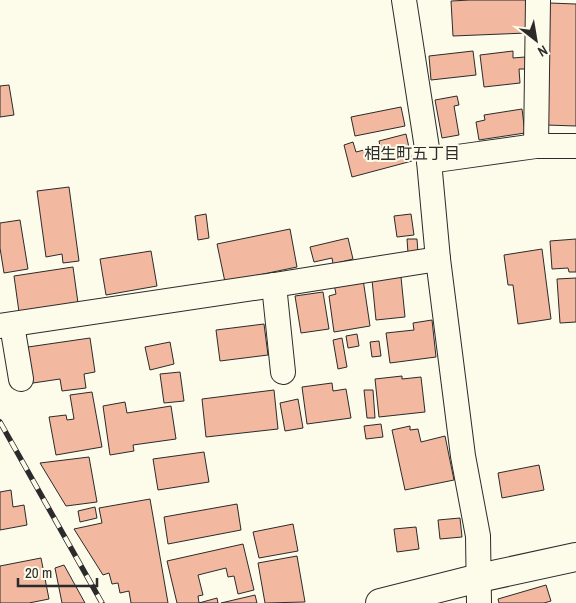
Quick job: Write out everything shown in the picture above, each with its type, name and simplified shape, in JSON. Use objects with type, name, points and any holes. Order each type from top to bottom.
[{"type":"street","points":[[404,0],[429,161],[438,259],[463,456],[478,536],[479,591]]},
{"type":"street","points":[[536,146],[538,0]]},
{"type":"street","points":[[429,161],[536,146],[576,146]]},
{"type":"street","points":[[21,379],[6,325],[438,259]]},
{"type":"street","points":[[274,285],[283,372]]},
{"type":"street","points":[[380,603],[479,591],[576,556]]},
{"type":"building","points":[[526,0],[527,33],[453,36],[451,1]]},
{"type":"building","points":[[549,3],[576,4],[576,126],[546,125]]},
{"type":"building","points":[[473,51],[476,75],[431,80],[429,56]]},
{"type":"building","points":[[513,51],[513,58],[525,57],[526,69],[519,69],[520,83],[484,87],[480,55]]},
{"type":"building","points":[[9,85],[14,115],[0,117],[0,86]]},
{"type":"building","points":[[457,96],[459,105],[454,106],[459,135],[442,138],[435,100]]},
{"type":"building","points":[[401,107],[405,126],[355,136],[351,117]]},
{"type":"building","points":[[522,109],[525,133],[479,140],[476,122],[485,120],[484,115]]},
{"type":"building","points":[[406,134],[412,161],[352,177],[344,145],[353,142],[356,152],[380,146],[379,141]]},
{"type":"building","points":[[69,187],[79,261],[63,263],[62,254],[46,257],[37,191]]},
{"type":"building","points":[[206,214],[209,238],[198,240],[195,216]]},
{"type":"building","points":[[411,214],[414,235],[397,237],[394,216]]},
{"type":"building","points":[[20,220],[28,269],[4,273],[0,248],[0,223]]},
{"type":"building","points":[[290,229],[297,267],[225,282],[217,244]]},
{"type":"building","points":[[348,238],[353,259],[333,264],[332,258],[314,262],[310,247]]},
{"type":"building","points":[[407,239],[417,239],[418,253],[408,253]]},
{"type":"building","points":[[576,239],[576,272],[569,272],[568,268],[552,269],[550,241]]},
{"type":"building","points":[[542,249],[551,319],[518,324],[513,285],[508,285],[504,255]]},
{"type":"building","points":[[151,251],[157,286],[106,295],[100,259]]},
{"type":"building","points":[[73,267],[78,303],[19,312],[14,276]]},
{"type":"building","points":[[401,277],[405,317],[376,320],[372,280]]},
{"type":"building","points":[[576,278],[576,322],[560,323],[557,279]]},
{"type":"building","points":[[363,279],[370,326],[334,332],[329,296],[336,294],[334,284]]},
{"type":"building","points":[[323,292],[329,329],[301,333],[295,296]]},
{"type":"building","points":[[432,320],[436,357],[390,363],[386,333],[414,330],[413,323]]},
{"type":"building","points":[[264,324],[268,355],[220,361],[216,330]]},
{"type":"building","points":[[357,334],[359,346],[348,348],[346,336]]},
{"type":"building","points":[[90,338],[95,372],[84,374],[86,388],[62,391],[60,379],[33,383],[28,347]]},
{"type":"building","points":[[342,338],[347,367],[338,369],[333,340]]},
{"type":"building","points":[[379,341],[381,356],[372,357],[370,342]]},
{"type":"building","points":[[170,342],[174,364],[150,370],[145,347]]},
{"type":"building","points":[[180,372],[184,401],[164,403],[160,374]]},
{"type":"building","points":[[402,376],[402,379],[421,377],[425,412],[379,417],[375,379]]},
{"type":"building","points":[[332,383],[333,391],[346,389],[351,418],[307,424],[302,387]]},
{"type":"building","points":[[274,390],[278,429],[206,437],[202,399]]},
{"type":"building","points":[[364,390],[373,390],[375,418],[367,418]]},
{"type":"building","points":[[92,392],[102,447],[56,455],[49,417],[66,415],[67,420],[74,419],[70,395]]},
{"type":"building","points":[[298,399],[303,428],[285,431],[280,403]]},
{"type":"building","points":[[125,402],[127,413],[171,406],[176,439],[133,445],[134,451],[110,455],[103,406]]},
{"type":"building","points":[[381,424],[383,437],[366,439],[364,426]]},
{"type":"building","points":[[410,426],[410,430],[418,429],[421,442],[445,436],[454,480],[405,490],[392,430]]},
{"type":"building","points":[[204,452],[209,482],[158,490],[153,459]]},
{"type":"building","points":[[89,457],[97,502],[66,506],[40,463]]},
{"type":"building","points":[[539,465],[544,490],[502,498],[498,473]]},
{"type":"building","points":[[11,490],[13,507],[24,505],[27,525],[0,530],[0,492]]},
{"type":"building","points":[[150,499],[168,603],[131,603],[129,591],[120,593],[118,583],[112,584],[109,573],[103,575],[74,529],[102,523],[99,508]]},
{"type":"building","points":[[237,504],[241,530],[168,544],[164,517]]},
{"type":"building","points":[[95,507],[97,518],[80,522],[78,511]]},
{"type":"building","points":[[460,518],[462,537],[440,539],[438,520]]},
{"type":"building","points":[[293,524],[298,551],[259,558],[253,532]]},
{"type":"building","points":[[416,527],[419,549],[397,552],[394,529]]},
{"type":"building","points":[[243,544],[254,590],[238,594],[234,576],[228,577],[226,568],[198,575],[203,595],[198,596],[199,603],[177,603],[167,561]]},
{"type":"building","points":[[297,556],[305,602],[265,603],[258,563]]},
{"type":"building","points":[[41,558],[49,599],[29,603],[0,603],[0,566]]},
{"type":"building","points":[[64,565],[85,603],[62,603],[55,568]]},
{"type":"building","points":[[546,585],[551,601],[544,603],[499,603],[498,599]]},
{"type":"building","points":[[255,595],[257,603],[221,603]]},
{"type":"building","points":[[217,598],[218,603],[199,603]]},
{"type":"railway","points":[[0,422],[102,603]]},
{"type":"district","name":"相生町五丁目","points":[[412,153]]}]
